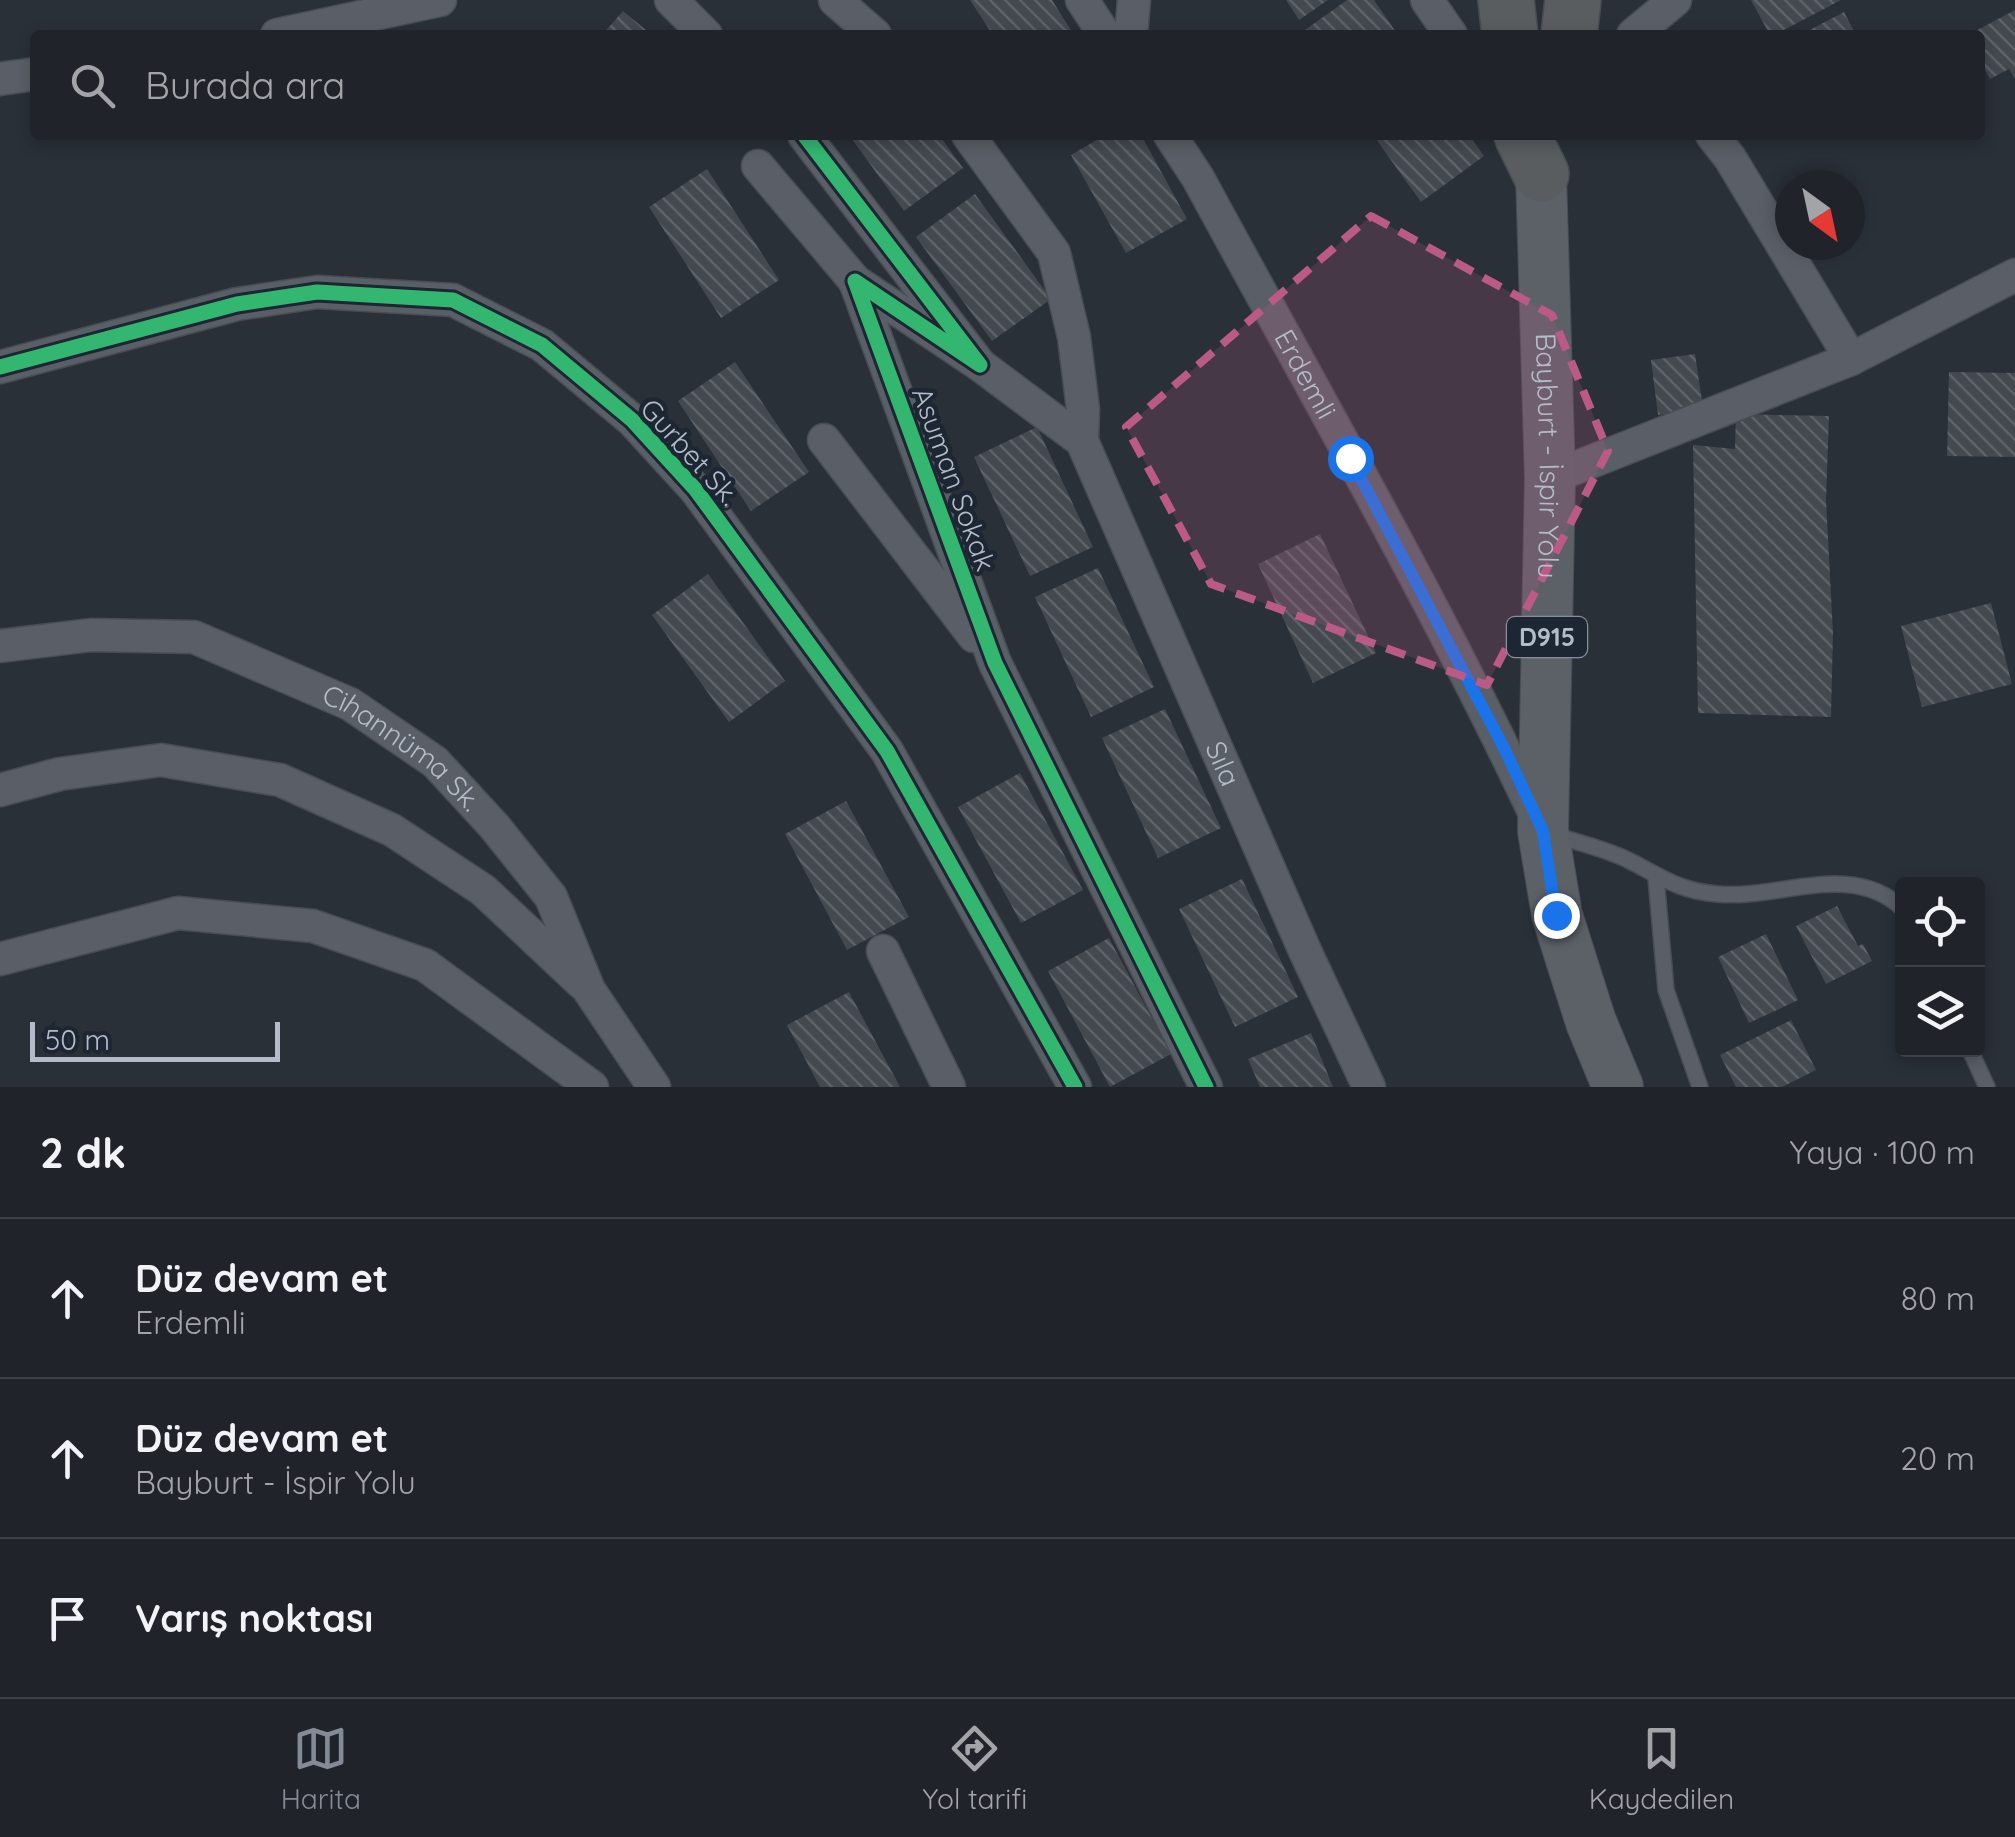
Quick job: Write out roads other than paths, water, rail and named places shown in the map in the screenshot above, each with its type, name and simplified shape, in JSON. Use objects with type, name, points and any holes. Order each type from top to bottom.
[{"type":"highway","points":[[1506,0],[1509,30]]},
{"type":"highway","points":[[1569,30],[1573,0]]},
{"type":"main road","name":"Bayburt - İspir Yolu","points":[[1539,148],[1550,478],[1543,831],[1556,915],[1591,1022],[1618,1087]]},
{"type":"street","points":[[300,30],[440,0]]},
{"type":"street","points":[[671,0],[701,30]]},
{"type":"street","points":[[835,0],[868,30]]},
{"type":"street","points":[[1082,0],[1102,30]]},
{"type":"street","points":[[1131,30],[1134,0]]},
{"type":"street","points":[[1427,0],[1448,30]]},
{"type":"street","points":[[1639,30],[1675,0]]},
{"type":"street","points":[[0,79],[30,75]]},
{"type":"street","points":[[808,140],[980,365],[1082,441]]},
{"type":"street","points":[[972,140],[1054,252],[1074,336],[1082,441]]},
{"type":"street","name":"Erdemli","points":[[1173,140],[1198,178],[1350,458],[1504,748],[1543,831]]},
{"type":"street","points":[[1716,140],[1851,359]]},
{"type":"street","points":[[758,166],[855,281]]},
{"type":"street","points":[[1550,478],[1851,359],[2015,275]]},
{"type":"street","name":"Asuman Sokak","points":[[855,281],[980,365]]},
{"type":"street","name":"Asuman Sokak","points":[[855,281],[995,664],[1206,1087]]},
{"type":"street","name":"Gurbet Sk.","points":[[0,367],[237,304],[316,292],[453,300],[542,345],[632,420],[696,490],[887,751],[1075,1087]]},
{"type":"street","points":[[824,440],[995,664]]},
{"type":"street","name":"Sıla","points":[[1082,441],[1369,1087]]},
{"type":"street","name":"Cihannüma Sk.","points":[[0,646],[92,635],[194,637],[350,704],[435,762],[494,826],[551,898],[589,990],[654,1087]]},
{"type":"street","points":[[0,790],[60,774],[161,760],[280,780],[392,830],[483,890],[589,990]]},
{"type":"street","points":[[0,762],[60,774]]},
{"type":"street","points":[[0,959],[178,914],[313,926],[425,966],[592,1087]]},
{"type":"street","points":[[883,951],[949,1087]]},
{"type":"lane","points":[[1543,831],[1630,861],[1656,878],[1695,891],[1743,896],[1848,882],[1879,890],[1895,903]]},
{"type":"lane","points":[[1656,878],[1666,990],[1700,1087]]},
{"type":"lane","points":[[1973,1057],[1987,1087]]}]
